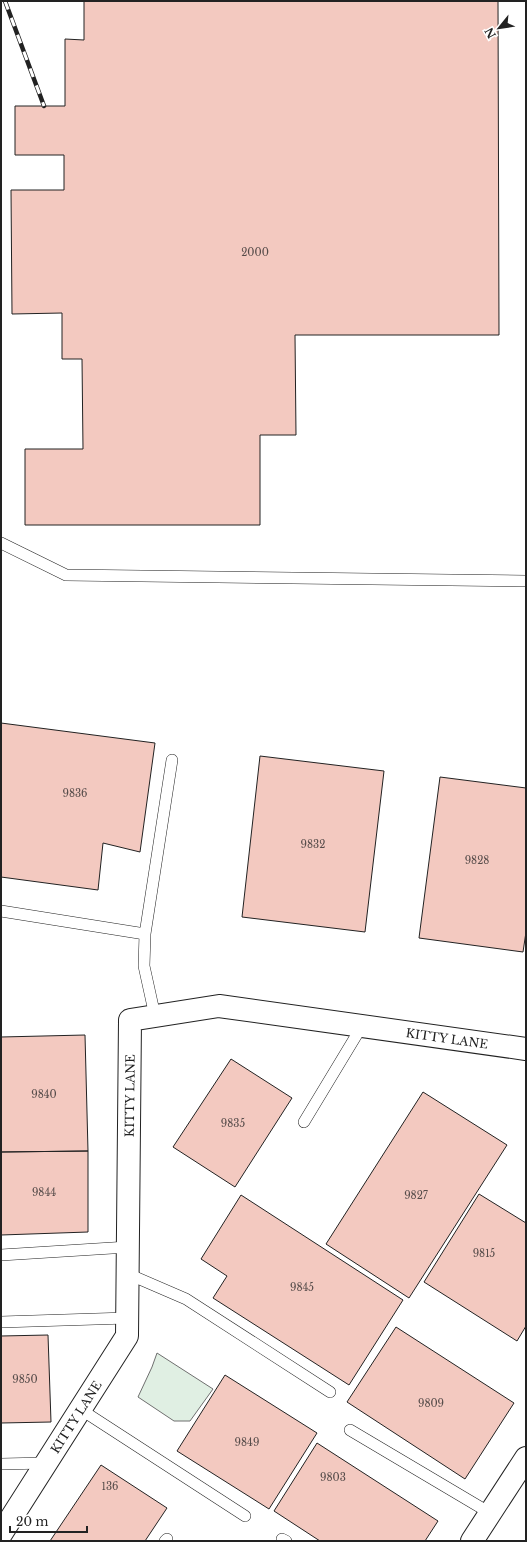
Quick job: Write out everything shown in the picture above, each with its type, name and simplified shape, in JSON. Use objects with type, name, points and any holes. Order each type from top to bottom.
[{"type":"street","name":"KITTY LANE","points":[[1,1534],[127,1336],[130,1020],[219,1006],[526,1049]]},
{"type":"street","points":[[472,1541],[526,1458]]},
{"type":"lane","points":[[1,543],[66,575],[526,581]]},
{"type":"lane","points":[[155,1016],[144,966],[145,934],[172,760]]},
{"type":"lane","points":[[1,911],[145,934]]},
{"type":"lane","points":[[304,1122],[362,1026]]},
{"type":"lane","points":[[1,1255],[128,1247]]},
{"type":"lane","points":[[128,1274],[186,1299],[330,1392]]},
{"type":"lane","points":[[1,1322],[127,1318]]},
{"type":"lane","points":[[80,1409],[245,1516]]},
{"type":"lane","points":[[350,1430],[490,1513]]},
{"type":"lane","points":[[1,1464],[46,1463]]},
{"type":"green space","points":[[157,1353],[213,1389],[190,1421],[174,1421],[138,1397]]},
{"type":"building","points":[[84,1],[498,1],[499,335],[295,335],[296,435],[260,435],[260,525],[25,525],[25,449],[83,449],[82,359],[62,359],[62,313],[12,314],[11,190],[64,190],[64,155],[15,155],[15,106],[65,106],[65,39],[84,40]]},
{"type":"building","points":[[1,723],[155,743],[140,852],[103,843],[98,890],[1,877]]},
{"type":"building","points":[[260,756],[384,771],[365,932],[242,917]]},
{"type":"building","points":[[440,777],[526,788],[526,932],[523,952],[419,938]]},
{"type":"building","points":[[85,1035],[88,1151],[1,1152],[1,1037]]},
{"type":"building","points":[[231,1059],[292,1098],[235,1187],[173,1147]]},
{"type":"building","points":[[423,1092],[507,1145],[409,1298],[326,1244]]},
{"type":"building","points":[[88,1151],[88,1232],[1,1235],[1,1152]]},
{"type":"building","points":[[479,1194],[526,1223],[526,1326],[517,1341],[424,1282]]},
{"type":"building","points":[[241,1195],[403,1300],[349,1385],[213,1298],[227,1276],[201,1259]]},
{"type":"building","points":[[396,1327],[514,1403],[465,1479],[347,1402]]},
{"type":"building","points":[[48,1335],[51,1422],[1,1423],[1,1336]]},
{"type":"building","points":[[225,1375],[317,1433],[269,1509],[177,1451]]},
{"type":"building","points":[[317,1443],[438,1521],[425,1541],[320,1541],[274,1511]]},
{"type":"building","points":[[101,1465],[167,1508],[145,1541],[50,1541]]},
{"type":"railway","points":[[5,1],[44,106]]}]
